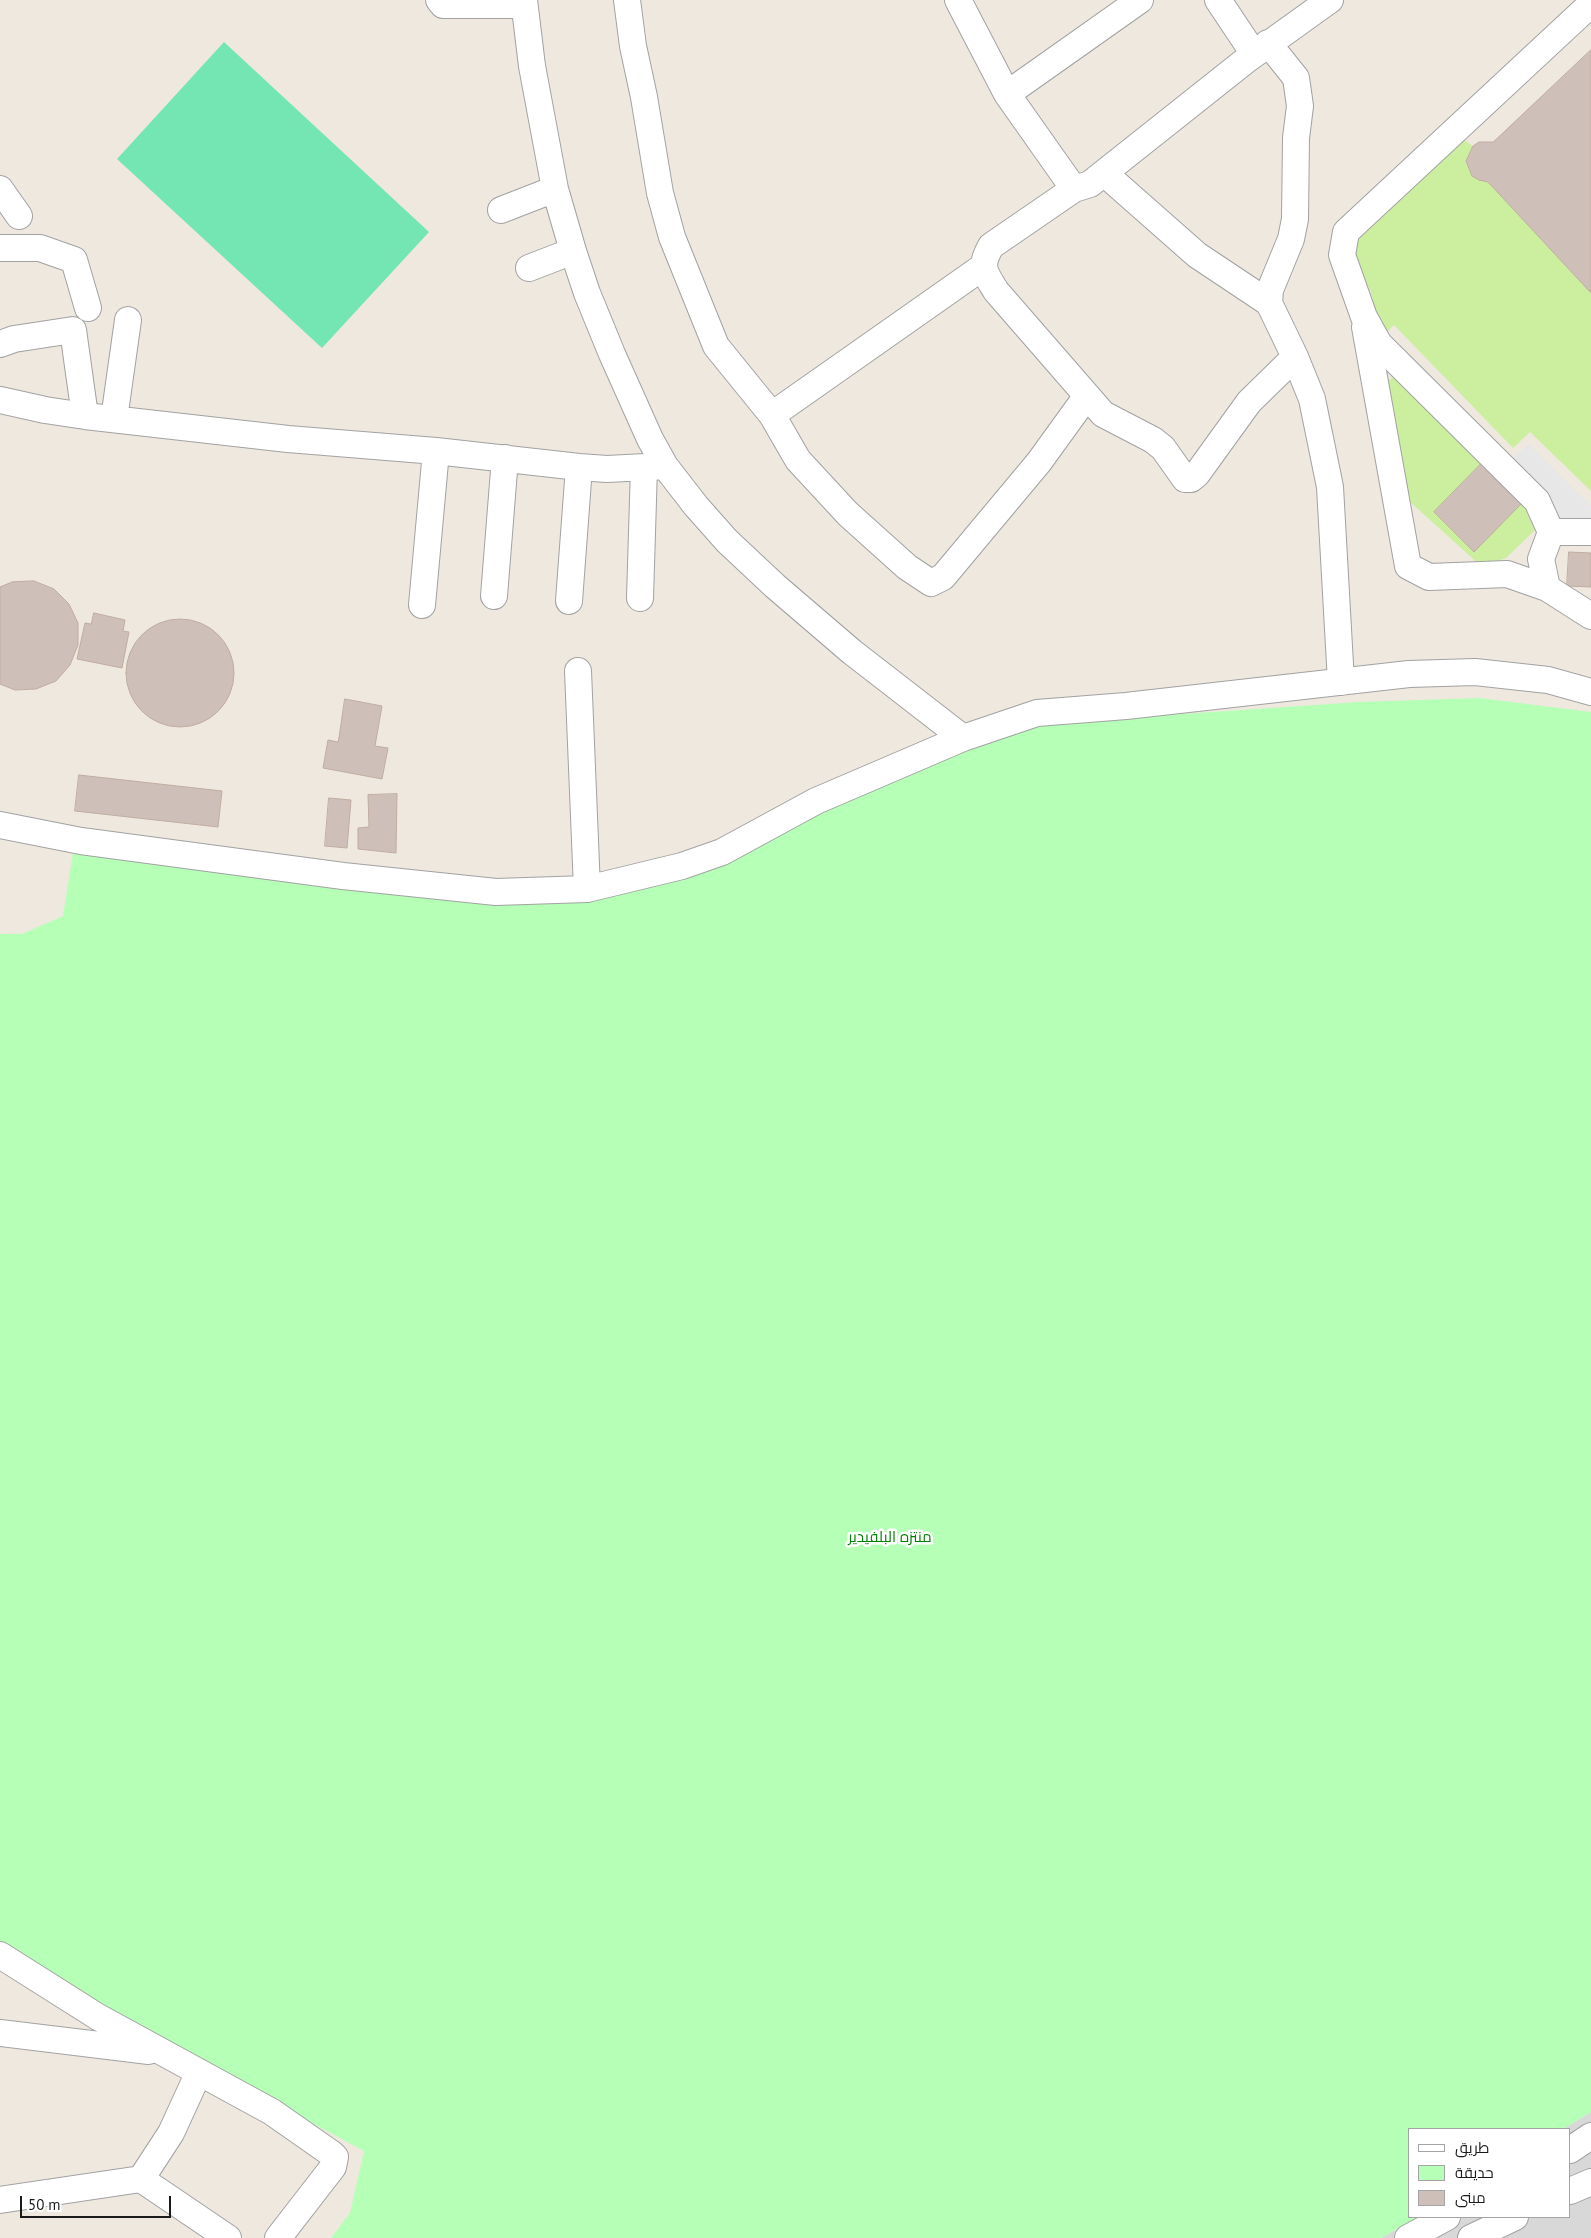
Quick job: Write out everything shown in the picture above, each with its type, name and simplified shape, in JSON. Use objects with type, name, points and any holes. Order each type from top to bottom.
[{"type":"street","points":[[439,0],[443,5],[455,7],[524,2],[532,66],[555,189],[587,293],[650,439],[654,466],[640,598]]},
{"type":"street","points":[[627,0],[633,46],[660,193],[672,236],[716,346],[772,415],[798,460],[848,514],[907,567],[931,584],[943,577],[1039,462],[1086,397]]},
{"type":"street","points":[[958,0],[1007,94],[1074,189]]},
{"type":"street","points":[[1007,94],[1140,0]]},
{"type":"street","points":[[1218,0],[1261,48],[1296,78],[1300,106],[1296,138],[1295,219],[1285,255],[1270,290],[1269,303],[1295,357],[1312,399],[1330,486],[1341,682]]},
{"type":"street","points":[[1295,357],[1249,402],[1191,479],[1185,479],[1158,444],[1102,414],[1086,397],[996,291],[985,272],[984,260],[991,246],[1074,189],[1090,184],[1261,48],[1330,0]]},
{"type":"street","points":[[1591,4],[1346,232],[1342,255],[1364,317],[1408,566],[1429,577],[1506,574],[1547,588],[1591,616]]},
{"type":"street","points":[[1531,58],[1591,30]]},
{"type":"street","points":[[1104,173],[1197,255],[1269,303]]},
{"type":"street","points":[[0,189],[20,216]]},
{"type":"street","points":[[501,210],[555,189]]},
{"type":"street","points":[[0,248],[40,248],[74,260],[88,308]]},
{"type":"street","points":[[529,268],[573,251]]},
{"type":"street","points":[[772,415],[984,266]]},
{"type":"street","points":[[1364,317],[1379,344],[1537,501],[1551,532],[1541,559],[1547,588]]},
{"type":"street","points":[[114,419],[128,320]]},
{"type":"street","points":[[0,344],[14,339],[74,330],[85,416]]},
{"type":"street","points":[[0,400],[45,410],[85,416],[288,439],[436,451],[579,467],[607,469],[654,466],[696,506],[727,541],[775,586],[852,652],[963,738]]},
{"type":"street","points":[[422,605],[436,451]]},
{"type":"street","points":[[494,596],[505,458]]},
{"type":"street","points":[[569,601],[579,467]]},
{"type":"street","points":[[1551,532],[1591,532]]},
{"type":"street","points":[[578,671],[587,889]]},
{"type":"street","points":[[0,825],[81,841],[344,876],[496,892],[587,889],[682,866],[722,852],[816,801],[963,738],[1037,714],[1409,674],[1475,672],[1548,680],[1591,692]]},
{"type":"street","points":[[0,1955],[98,2017],[272,2112],[335,2157],[334,2167],[278,2238]]},
{"type":"street","points":[[0,2033],[163,2052]]},
{"type":"street","points":[[141,2179],[171,2133],[199,2072]]},
{"type":"street","points":[[1571,2149],[1591,2136]]},
{"type":"street","points":[[0,2200],[141,2179],[228,2238]]},
{"type":"street","points":[[1571,2191],[1591,2182]]},
{"type":"street","points":[[1408,2238],[1445,2218]]},
{"type":"street","points":[[1471,2238],[1513,2218]]},
{"type":"shaded area","points":[[1529,444],[1591,506],[1591,527],[1561,527],[1507,463]]},
{"type":"shaded area","points":[[1591,2112],[1591,2238],[1381,2238],[1417,2218],[1571,2218],[1571,2128],[1565,2128]]},
{"type":"green space","points":[[224,42],[429,232],[322,348],[117,159]]},
{"type":"green space","points":[[1464,140],[1473,146],[1466,161],[1471,173],[1476,178],[1488,182],[1591,293],[1591,491],[1530,432],[1513,448],[1394,325],[1384,335],[1378,327],[1371,292],[1353,258],[1356,242]]},
{"type":"green space","points":[[1396,375],[1522,503],[1535,530],[1506,558],[1481,566],[1408,500],[1387,382]]},
{"type":"green space","name":"منتزه البلفيدير","points":[[1479,698],[1591,712],[1591,2112],[1565,2128],[1408,2128],[1408,2218],[1417,2218],[1381,2238],[331,2238],[350,2213],[364,2151],[103,2010],[0,1945],[0,934],[22,934],[63,916],[74,847],[582,893],[1031,717],[1094,720],[1359,702]]},
{"type":"building","points":[[1591,50],[1591,293],[1488,182],[1472,176],[1466,161],[1473,146],[1479,142],[1493,142]]},
{"type":"building","points":[[1482,463],[1522,503],[1474,552],[1434,512]]},
{"type":"building","points":[[1569,552],[1591,553],[1591,587],[1567,586]]},
{"type":"building","points":[[34,581],[54,589],[69,604],[78,623],[78,645],[70,665],[56,681],[36,689],[15,690],[0,684],[0,587],[12,582]]},
{"type":"building","points":[[94,613],[125,620],[123,631],[129,632],[122,668],[77,659],[85,623],[91,624]]},
{"type":"building","points":[[180,619],[201,623],[218,635],[230,652],[234,673],[230,694],[218,711],[201,723],[180,727],[159,723],[142,711],[130,694],[126,673],[130,652],[142,635],[159,623]]},
{"type":"building","points":[[345,699],[382,706],[375,746],[388,748],[382,779],[323,768],[328,740],[338,742]]},
{"type":"building","points":[[79,775],[222,791],[218,827],[75,811]]},
{"type":"building","points":[[397,794],[396,853],[358,849],[358,828],[369,827],[368,795]]},
{"type":"building","points":[[329,798],[351,800],[347,848],[325,846]]}]
